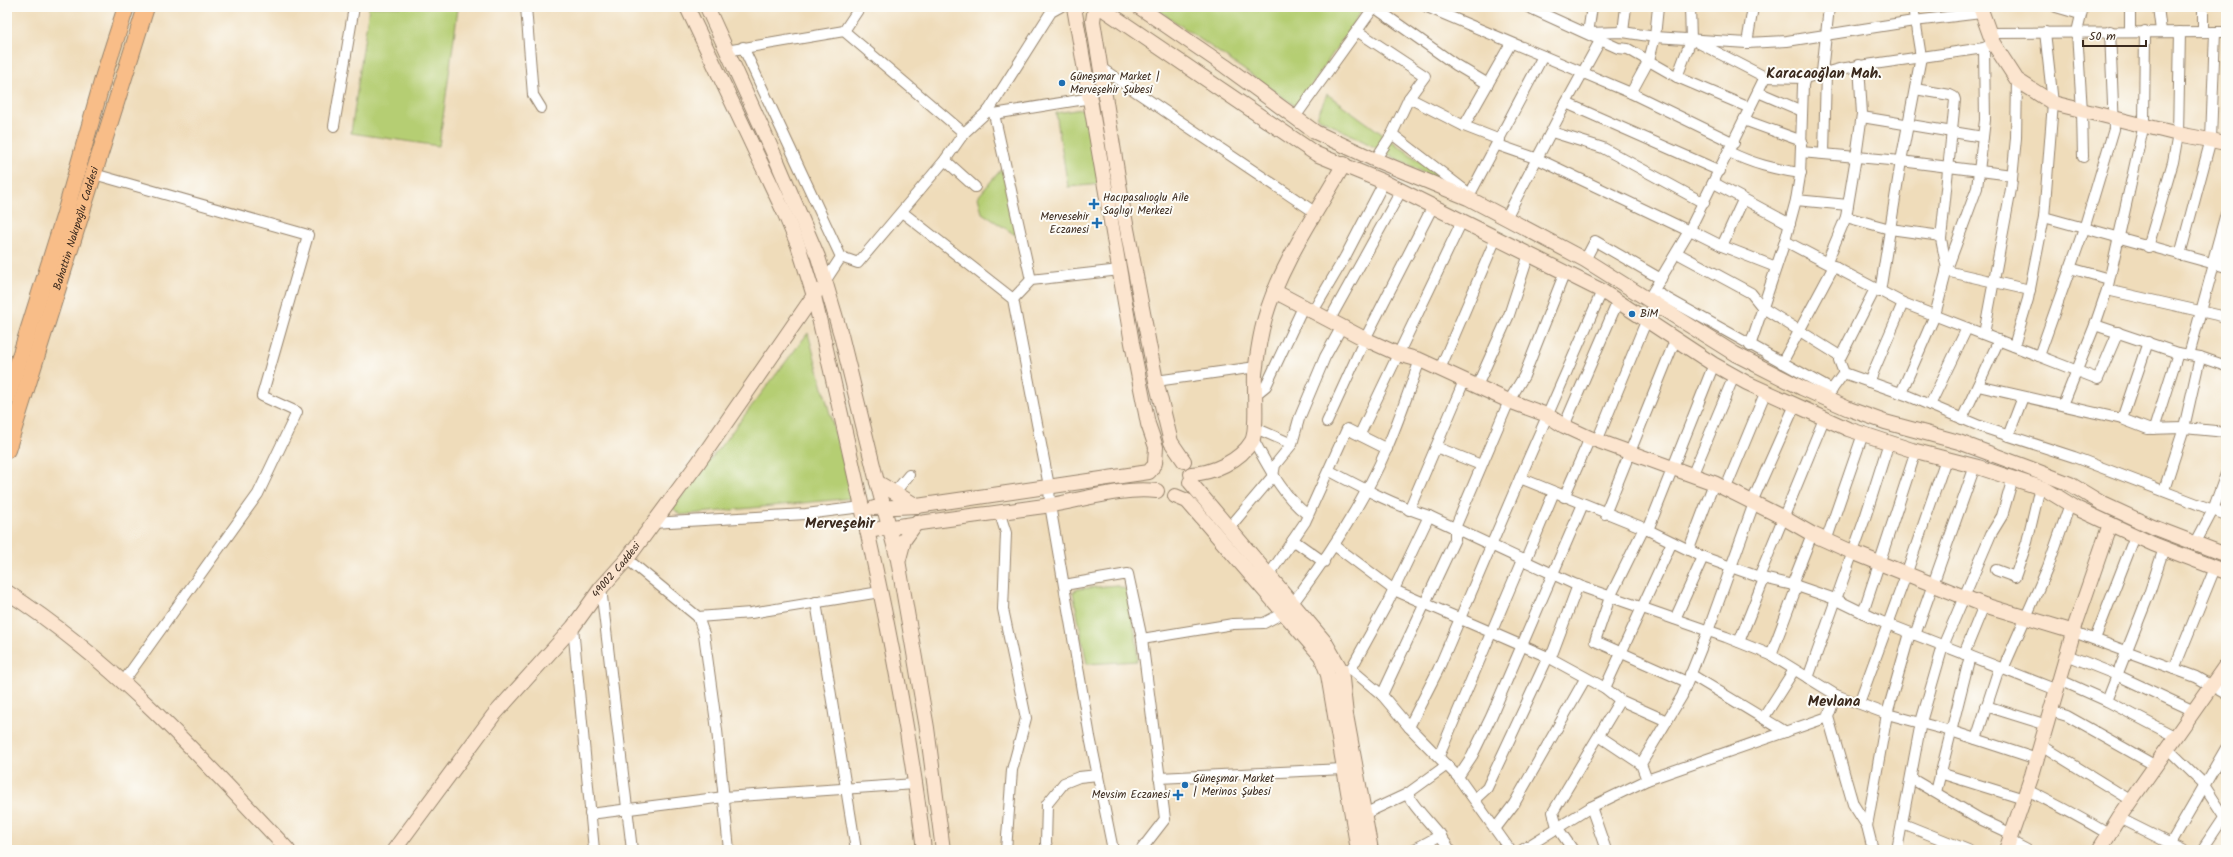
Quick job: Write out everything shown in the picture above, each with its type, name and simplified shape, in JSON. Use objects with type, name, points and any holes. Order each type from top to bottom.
[{"type":"main road","name":"Bahattin Nakıpoğlu Caddesi","points":[[7,398],[64,217],[104,75],[126,7]]},
{"type":"main road","name":"Bahattin Nakıpoğlu Caddesi","points":[[7,450],[146,7]]},
{"type":"street","points":[[334,126],[354,7]]},
{"type":"street","points":[[526,7],[533,95],[541,108]]},
{"type":"street","points":[[687,7],[795,238],[814,296],[880,592],[915,784],[924,850]]},
{"type":"street","points":[[707,7],[777,161],[826,280],[842,335],[877,482],[898,560],[927,728],[943,850]]},
{"type":"street","points":[[726,51],[844,31],[860,7]]},
{"type":"street","points":[[743,47],[841,257],[858,263],[945,160],[964,132],[991,112],[1051,12],[1060,7]]},
{"type":"street","points":[[1074,7],[1148,424],[1156,447],[1151,481],[1157,491]]},
{"type":"street","points":[[1095,7],[1093,21],[1122,208],[1156,382],[1171,442],[1184,461],[1190,478],[1229,528],[1269,575],[1288,608],[1321,656],[1328,675],[1358,850]]},
{"type":"street","points":[[1100,7],[1316,154],[1344,164],[1384,182],[1602,291],[1734,376],[1824,419],[1863,434],[1916,451],[1975,466],[2040,487],[2070,504],[2135,536],[2221,570],[2174,669]]},
{"type":"street","points":[[1139,7],[1315,132],[1375,160],[1468,198],[1651,296],[1782,363],[1829,394]]},
{"type":"street","points":[[1295,117],[1374,7],[1456,65],[1488,84]]},
{"type":"street","points":[[1427,7],[1631,93],[1731,147],[1748,162],[1764,167],[1800,173]]},
{"type":"street","points":[[1588,33],[1592,7]]},
{"type":"street","points":[[1623,32],[1626,7]]},
{"type":"street","points":[[1631,93],[1649,60],[1655,37],[1658,7]]},
{"type":"street","points":[[1677,77],[1691,40],[1690,7]]},
{"type":"street","points":[[1747,43],[1753,7]]},
{"type":"street","points":[[1824,153],[1824,72],[1829,7]]},
{"type":"street","points":[[1913,7],[1914,21],[1921,57],[1901,161],[1890,229],[1878,290],[1840,356],[1839,360],[1844,373],[1901,393],[1962,419],[2164,490],[2226,515]]},
{"type":"street","points":[[2056,7],[2081,11],[2077,32],[2082,111],[2082,157]]},
{"type":"street","points":[[2130,7],[2130,31]]},
{"type":"street","points":[[2158,7],[2161,31]]},
{"type":"street","points":[[2202,7],[2203,32]]},
{"type":"street","points":[[1533,8],[1618,48],[1628,48],[1677,77],[1750,108]]},
{"type":"street","points":[[1588,33],[1623,32],[1655,37],[1747,43],[1787,41],[1981,10],[1988,41],[1983,137],[1977,188],[1947,270],[1935,315],[1901,393]]},
{"type":"street","points":[[844,31],[964,132]]},
{"type":"street","points":[[1357,31],[1425,76],[1409,98],[1392,134],[1375,160]]},
{"type":"street","points":[[2039,356],[2084,229],[2114,129],[2110,31]]},
{"type":"street","points":[[2063,405],[2095,325],[2107,290],[2144,124],[2145,31]]},
{"type":"street","points":[[1691,40],[1765,77],[1806,78],[1824,72],[1859,65],[1921,57],[1988,41],[2045,32],[2226,32]]},
{"type":"street","points":[[2014,346],[2030,290],[2044,217],[2053,103],[2045,32]]},
{"type":"street","points":[[2148,246],[2172,168],[2178,134],[2180,32]]},
{"type":"street","points":[[2180,255],[2211,139],[2215,32]]},
{"type":"street","points":[[1506,218],[1552,132],[1566,102],[1601,39]]},
{"type":"street","points":[[1988,41],[2017,80],[2053,103],[2082,111],[2144,124],[2178,134],[2226,143]]},
{"type":"street","points":[[1464,126],[1511,43]]},
{"type":"street","points":[[1468,198],[1499,142],[1543,56]]},
{"type":"street","points":[[1782,363],[1831,264],[1846,217],[1862,117],[1859,65]]},
{"type":"street","points":[[1101,68],[1316,213]]},
{"type":"street","points":[[1651,296],[1690,231],[1765,77]]},
{"type":"street","points":[[1750,346],[1786,241],[1796,200],[1800,173],[1803,85],[1806,78]]},
{"type":"street","points":[[1984,334],[2012,175],[2016,138],[2017,80]]},
{"type":"street","points":[[1915,89],[1954,97],[1941,236],[1947,270]]},
{"type":"street","points":[[1758,92],[1802,111]]},
{"type":"street","points":[[991,112],[1090,98]]},
{"type":"street","points":[[1409,98],[1464,126],[1538,159],[1722,246],[1776,267]]},
{"type":"street","points":[[1566,102],[1720,171]]},
{"type":"street","points":[[991,112],[1031,280]]},
{"type":"street","points":[[1862,117],[1983,137]]},
{"type":"street","points":[[1744,120],[1802,140]]},
{"type":"street","points":[[1552,132],[1578,142],[1588,142],[1603,148],[1704,203]]},
{"type":"street","points":[[1392,134],[1467,192],[1468,198]]},
{"type":"street","points":[[1801,152],[1901,161],[2012,175]]},
{"type":"street","points":[[945,160],[975,187]]},
{"type":"street","points":[[1308,515],[1298,507],[1273,476],[1253,435],[1256,367],[1265,318],[1274,292],[1344,164]]},
{"type":"street","points":[[94,174],[308,235],[262,396],[297,412],[258,494],[123,682]]},
{"type":"street","points":[[1255,395],[1266,386],[1307,310],[1345,257],[1384,182]]},
{"type":"street","points":[[1714,183],[1790,224]]},
{"type":"street","points":[[1229,528],[1273,476],[1275,465],[1292,444],[1299,419],[1326,357],[1335,325],[1401,191]]},
{"type":"street","points":[[1722,246],[1744,200]]},
{"type":"street","points":[[1796,200],[1848,205]]},
{"type":"street","points":[[1327,422],[1365,339],[1433,206]]},
{"type":"street","points":[[902,212],[1013,299],[1049,486],[1050,505],[1064,585],[1113,850]]},
{"type":"street","points":[[2189,355],[2226,213]]},
{"type":"street","points":[[1846,217],[1890,229],[1941,236]]},
{"type":"street","points":[[2044,217],[2118,239],[2226,267]]},
{"type":"street","points":[[1360,434],[1462,221]]},
{"type":"street","points":[[1440,369],[1496,238]]},
{"type":"street","points":[[1585,260],[1595,241],[1661,279]]},
{"type":"street","points":[[1786,241],[1903,303],[2098,380],[2118,332]]},
{"type":"street","points":[[2213,263],[2226,244]]},
{"type":"street","points":[[1677,253],[1751,293],[1763,308],[1840,356]]},
{"type":"street","points":[[1477,386],[1509,315],[1529,254]]},
{"type":"street","points":[[826,280],[841,257]]},
{"type":"street","points":[[2070,268],[2109,279]]},
{"type":"street","points":[[1013,299],[1031,280],[1120,270]]},
{"type":"street","points":[[1947,270],[2030,290]]},
{"type":"street","points":[[1382,695],[1454,539],[1455,528],[1480,465],[1509,401],[1524,376],[1565,272]]},
{"type":"street","name":"49002 Caddesi","points":[[394,850],[493,716],[573,627],[601,588],[626,559],[698,463],[826,280]]},
{"type":"street","points":[[2107,290],[2226,317]]},
{"type":"street","points":[[1409,727],[1422,706],[1602,291]]},
{"type":"street","points":[[1274,292],[1335,325],[1398,354],[1420,360],[1509,401],[1547,415],[1564,426],[1593,439],[1720,487],[1784,518],[1826,541],[1906,575],[1984,605],[2095,639],[2174,669],[2212,685],[2226,694]]},
{"type":"street","points":[[1651,296],[1735,354],[1829,394],[1885,422],[1959,442],[2070,484],[2104,504],[2195,544],[2226,555]]},
{"type":"street","points":[[1564,426],[1618,301]]},
{"type":"street","points":[[1869,382],[1903,303]]},
{"type":"street","points":[[1564,496],[1593,439],[1647,319]]},
{"type":"street","points":[[2095,325],[2178,353],[2200,357],[2226,366]]},
{"type":"street","points":[[1930,405],[1967,328]]},
{"type":"street","points":[[1605,514],[1628,453],[1676,338]]},
{"type":"street","points":[[1962,419],[1999,340]]},
{"type":"street","points":[[2122,419],[2148,342]]},
{"type":"street","points":[[2154,429],[2178,353]]},
{"type":"street","points":[[2164,490],[2184,428],[2200,357]]},
{"type":"street","points":[[1142,639],[1233,624],[1264,623],[1288,608],[1324,562],[1366,491],[1387,449],[1420,360]]},
{"type":"street","points":[[1714,364],[1673,468],[1646,529],[1610,597],[1595,641],[1689,678],[1764,717],[1786,732]]},
{"type":"street","points":[[1156,382],[1256,367]]},
{"type":"street","points":[[1829,394],[1844,373]]},
{"type":"street","points":[[1692,476],[1734,376]]},
{"type":"street","points":[[1409,510],[1464,381]]},
{"type":"street","points":[[1978,386],[2122,419],[2154,429],[2184,428],[2226,432]]},
{"type":"street","points":[[1689,549],[1766,391]]},
{"type":"street","points":[[2008,436],[2023,397]]},
{"type":"street","points":[[1641,764],[1682,696],[1732,568],[1753,503],[1795,405]]},
{"type":"street","points":[[1739,642],[1784,518],[1824,419]]},
{"type":"street","points":[[1269,575],[1308,515],[1330,471],[1347,429],[1360,434],[1387,449]]},
{"type":"street","points":[[1175,496],[1184,491],[1190,478],[1233,461],[1253,435],[1260,430],[1292,444]]},
{"type":"street","points":[[1826,541],[1863,434]]},
{"type":"street","points":[[1808,678],[1852,552],[1866,518],[1889,442]]},
{"type":"street","points":[[1436,447],[1480,465]]},
{"type":"street","points":[[1863,613],[1916,451]]},
{"type":"street","points":[[652,523],[806,514],[862,507],[884,508],[917,506],[1149,472],[1153,466],[1166,457],[1178,458],[1184,461]]},
{"type":"street","points":[[1859,703],[1906,575],[1946,459]]},
{"type":"street","points":[[1867,826],[1887,714],[1913,634],[1934,586],[1975,466]]},
{"type":"street","points":[[1330,471],[1366,491],[1409,510],[1429,516],[1523,561],[1578,585],[1739,642],[1771,655],[1836,695],[1887,714],[1921,722],[2037,759]]},
{"type":"street","points":[[2195,544],[2213,510],[2226,474]]},
{"type":"street","points":[[895,492],[909,475]]},
{"type":"street","points":[[1520,478],[1605,514],[1646,529],[1703,557],[1762,578],[1795,586],[1835,599],[1888,624],[2001,668],[2107,701],[2176,737]]},
{"type":"street","points":[[1897,850],[1912,779],[1921,722],[1943,646],[1991,534],[2002,516],[2012,478]]},
{"type":"street","points":[[877,482],[917,506]]},
{"type":"street","points":[[1996,570],[2015,577],[2027,542],[2040,487]]},
{"type":"street","points":[[867,531],[917,522],[1050,505],[1141,489],[1157,491],[1168,496],[1175,496],[1188,501],[1288,608],[1325,642],[1346,669],[1382,695],[1409,727],[1439,756],[1475,799],[1510,850]]},
{"type":"street","points":[[1439,756],[1491,631],[1554,492]]},
{"type":"street","points":[[1458,777],[1472,756],[1485,730],[1583,504]]},
{"type":"street","points":[[1976,739],[1986,706],[2001,668],[2026,618],[2061,532],[2070,504]]},
{"type":"street","points":[[999,511],[1006,533],[1003,608],[1026,718],[1012,770],[1006,850]]},
{"type":"street","points":[[1371,850],[1346,715],[1346,669],[1394,590],[1429,516]]},
{"type":"street","points":[[898,560],[904,540],[917,522]]},
{"type":"street","points":[[2009,841],[2026,794],[2074,632],[2110,524]]},
{"type":"street","points":[[1771,655],[1812,534]]},
{"type":"street","points":[[2095,639],[2135,536]]},
{"type":"street","points":[[1293,540],[1324,562]]},
{"type":"street","points":[[1605,688],[1623,652],[1672,542]]},
{"type":"street","points":[[1334,545],[1394,590],[1548,657],[1585,679],[1605,688],[1620,700],[1667,721]]},
{"type":"street","points":[[2107,701],[2164,548]]},
{"type":"street","points":[[1674,619],[1703,557]]},
{"type":"street","points":[[626,559],[698,617],[705,641],[729,850]]},
{"type":"street","points":[[1064,585],[1128,574],[1142,639],[1159,778],[1166,819],[1141,850]]},
{"type":"street","points":[[1475,799],[1487,788],[1548,657],[1553,652],[1578,585]]},
{"type":"street","points":[[601,588],[632,850]]},
{"type":"street","points":[[698,617],[751,613],[880,592]]},
{"type":"street","points":[[11,596],[104,664],[234,792],[288,850]]},
{"type":"street","points":[[816,602],[844,788],[856,850]]},
{"type":"street","points":[[1936,792],[1967,655],[1984,605]]},
{"type":"street","points":[[573,627],[594,850]]},
{"type":"street","points":[[2067,655],[2117,675],[2194,711]]},
{"type":"street","points":[[2101,849],[2108,834],[2130,800],[2156,766],[2226,665]]},
{"type":"street","points":[[1764,717],[1794,670]]},
{"type":"street","points":[[1495,829],[1514,804],[1530,778],[1585,679]]},
{"type":"street","points":[[1836,695],[1828,717],[1853,804],[1867,826],[1873,850]]},
{"type":"street","points":[[1573,850],[1557,827],[1553,812],[1620,700]]},
{"type":"street","points":[[1986,706],[2047,725]]},
{"type":"street","points":[[2051,711],[2067,716],[2156,766]]},
{"type":"street","points":[[1522,850],[1591,807],[1647,780],[1828,717]]},
{"type":"street","points":[[1599,736],[1641,764],[1647,780]]},
{"type":"street","points":[[2041,745],[2130,800]]},
{"type":"street","points":[[2169,847],[2226,748]]},
{"type":"street","points":[[2168,749],[2204,786],[2226,817],[2202,850]]},
{"type":"street","points":[[1364,814],[1407,794],[1447,765]]},
{"type":"street","points":[[1159,778],[1343,768]]},
{"type":"street","points":[[1940,773],[2026,794],[2064,808],[2088,824],[2108,834]]},
{"type":"street","points":[[1048,850],[1046,843],[1047,804],[1064,783],[1079,777],[1098,775]]},
{"type":"street","points":[[1912,779],[1980,819],[2009,841],[2028,850]]},
{"type":"street","points":[[590,814],[724,797],[915,784]]},
{"type":"street","points":[[1407,794],[1416,810],[1441,835],[1450,850]]},
{"type":"street","points":[[1591,807],[1606,850]]},
{"type":"street","points":[[2118,818],[2169,847],[2183,850]]},
{"type":"street","points":[[1903,824],[1968,850]]},
{"type":"street","points":[[1413,850],[1441,835]]},
{"type":"green space","points":[[369,7],[442,7],[458,9],[439,146],[351,133]]},
{"type":"green space","points":[[1154,7],[1364,7],[1297,107]]},
{"type":"green space","points":[[1327,94],[1455,187],[1441,182],[1317,117]]},
{"type":"green space","points":[[1088,108],[1102,184],[1068,187],[1056,113]]},
{"type":"green space","points":[[1003,167],[1020,238],[982,213],[978,197]]},
{"type":"green space","points":[[808,333],[853,498],[680,515],[673,508]]},
{"type":"green space","points":[[1116,585],[1127,590],[1137,643],[1137,661],[1087,664],[1073,592],[1078,589]]},
{"type":"place","name":"Güneşmar Market | Merveşehir Şubesi","points":[[1062,83]]},
{"type":"place","name":"Hacıpasalıoglu Aile Saglıgı Merkezi","points":[[1094,204]]},
{"type":"place","name":"Mervesehir Eczanesi","points":[[1097,223]]},
{"type":"place","name":"BiM","points":[[1632,314]]},
{"type":"place","name":"Güneşmar Market | Merinos Şubesi","points":[[1185,785]]},
{"type":"place","name":"Mevsim Eczanesi","points":[[1178,795]]},
{"type":"district","name":"Karacaoğlan Mah.","points":[[1824,74]]},
{"type":"district","name":"Merveşehir","points":[[840,524]]},
{"type":"district","name":"Mevlana","points":[[1834,702]]}]
